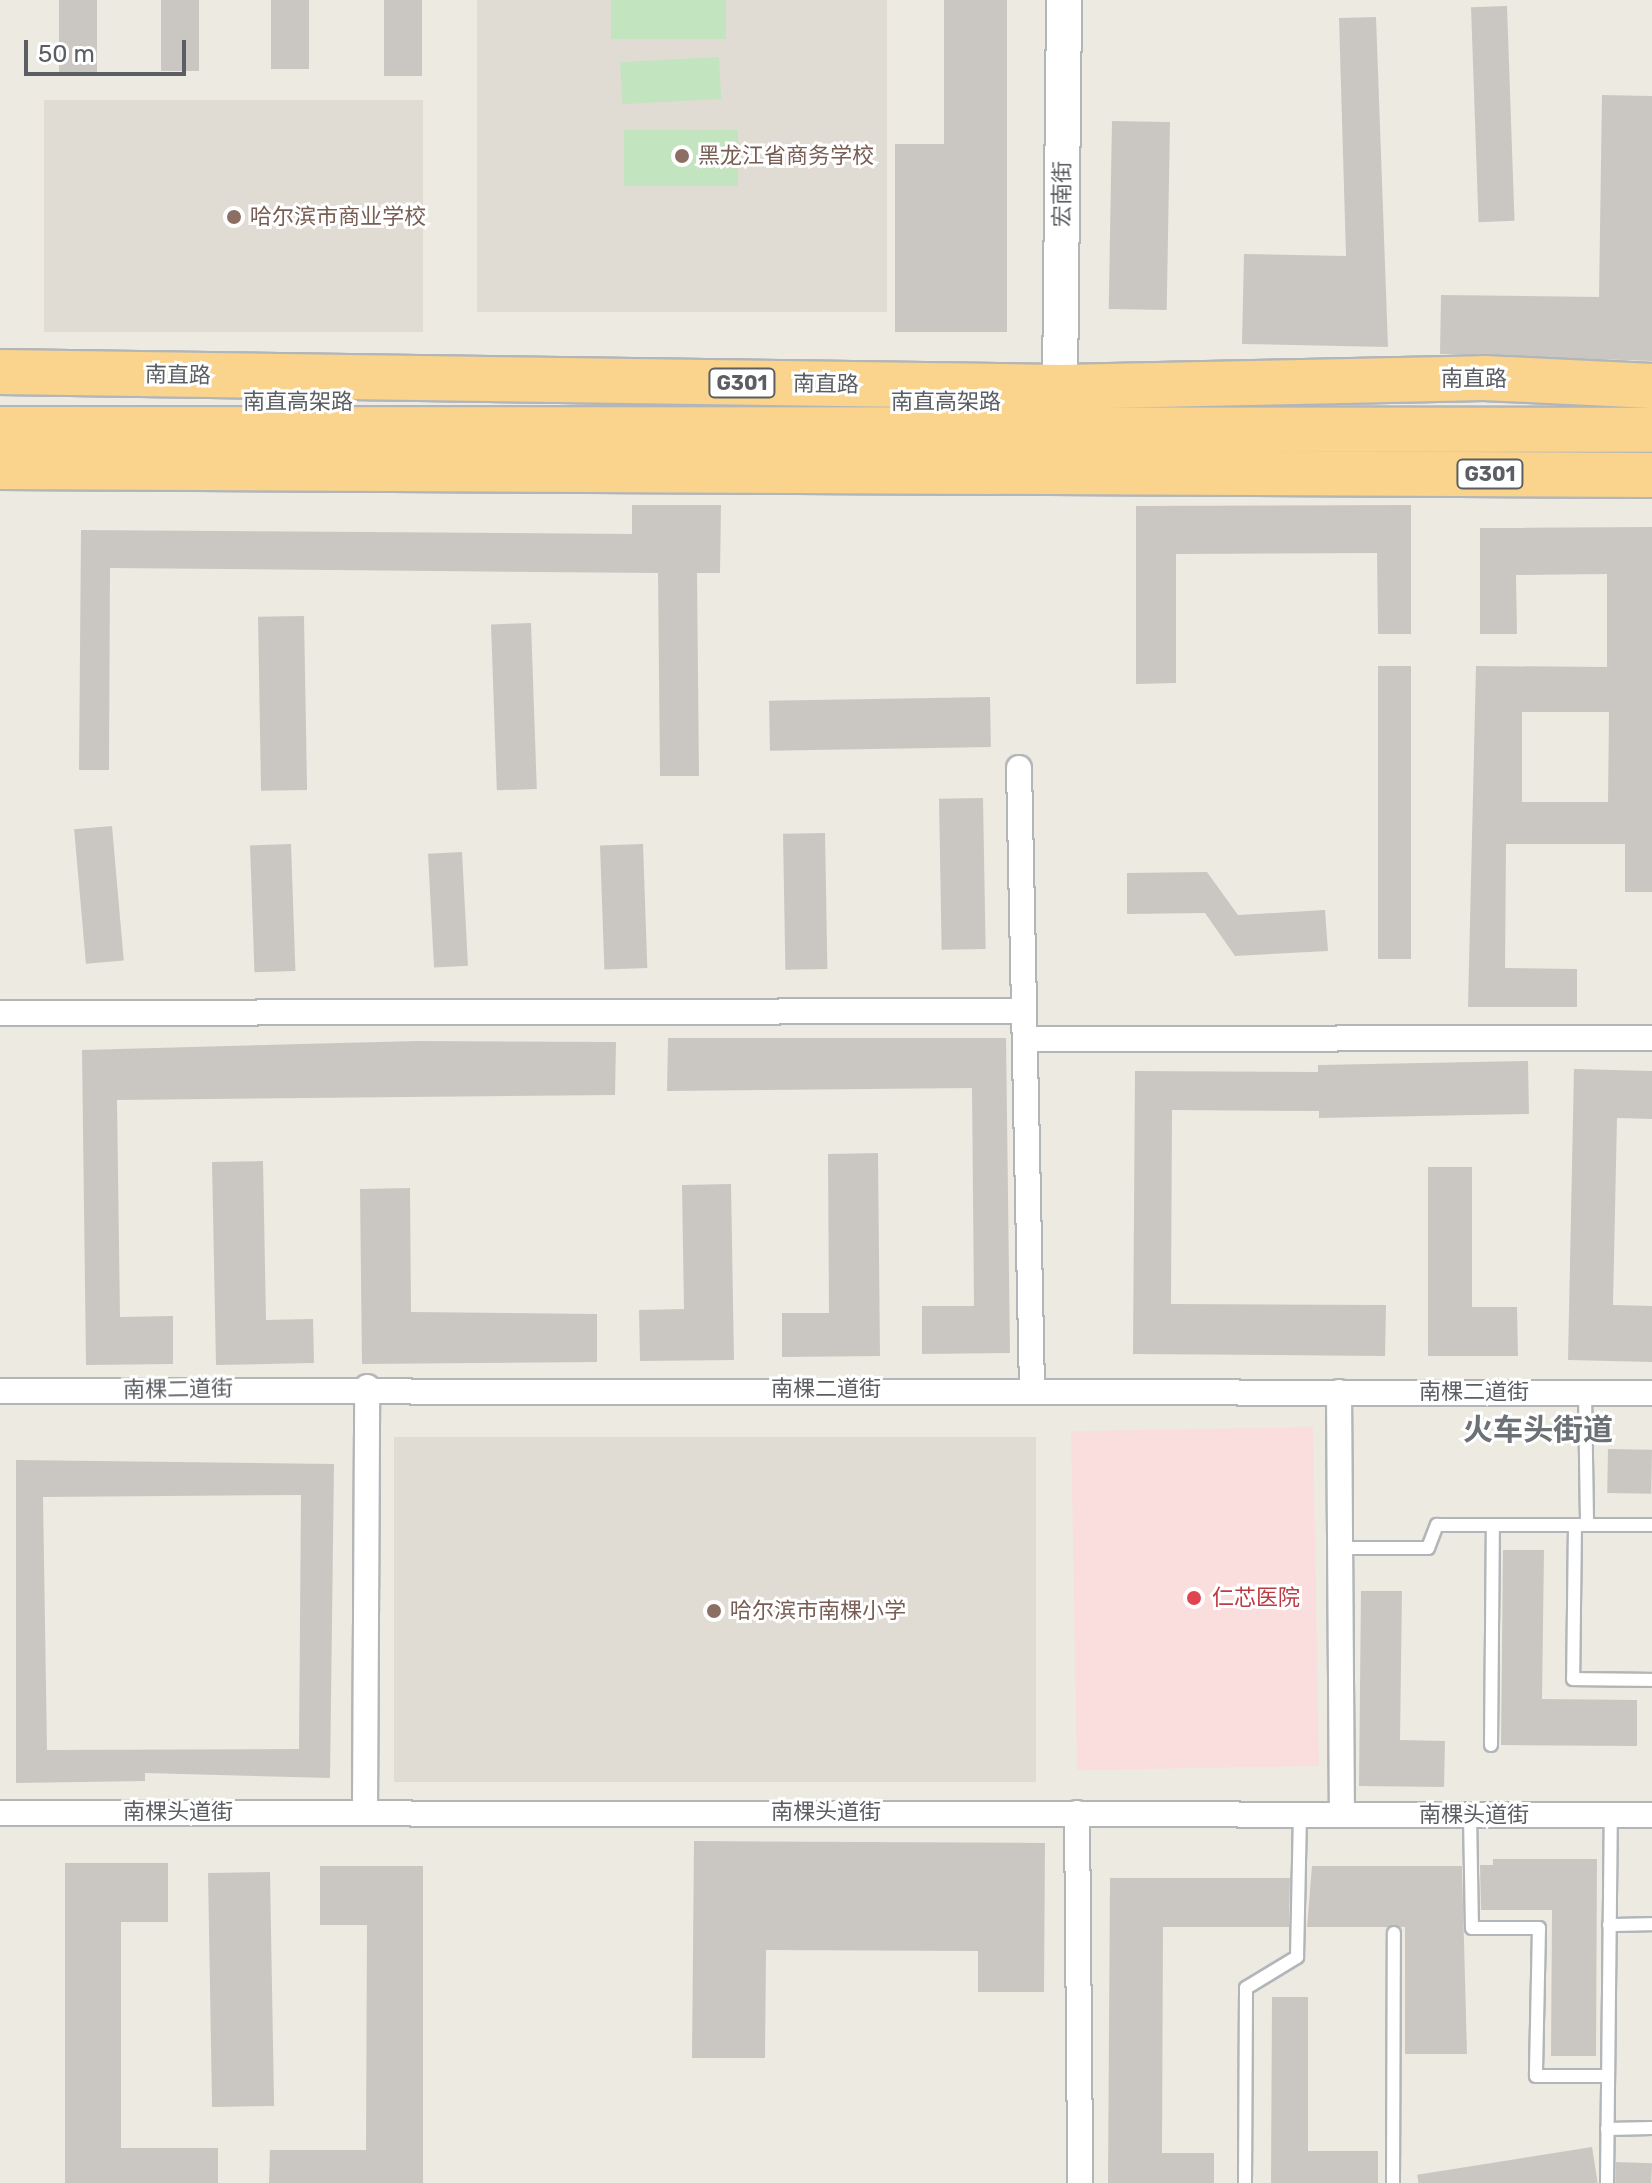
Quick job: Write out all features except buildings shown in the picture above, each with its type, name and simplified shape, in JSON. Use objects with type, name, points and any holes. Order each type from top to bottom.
[{"type":"highway","name":"南直路","points":[[0,372],[1060,387],[1484,378],[1652,386]]},
{"type":"highway","name":"南直高架路","points":[[0,402],[1652,403]]},
{"type":"highway","name":"南直高架路","points":[[0,429],[1652,430]]},
{"type":"highway","name":"G301","points":[[0,467],[1652,475]]},
{"type":"street","name":"宏南街","points":[[1060,387],[1064,0]]},
{"type":"street","points":[[1019,768],[1032,1390]]},
{"type":"street","points":[[0,1013],[1024,1011]]},
{"type":"street","points":[[1025,1039],[1652,1038]]},
{"type":"street","points":[[365,1811],[367,1387]]},
{"type":"street","name":"南棵二道街","points":[[0,1391],[367,1387],[1652,1393]]},
{"type":"street","points":[[1339,1392],[1342,1814]]},
{"type":"street","name":"南棵头道街","points":[[0,1813],[365,1811],[1652,1815]]},
{"type":"street","points":[[1077,1813],[1080,2183]]},
{"type":"lane","points":[[1585,1393],[1573,1679],[1652,1680]]},
{"type":"lane","points":[[1341,1548],[1428,1548],[1437,1525],[1652,1525]]},
{"type":"lane","points":[[1491,1745],[1493,1525]]},
{"type":"lane","points":[[1245,2183],[1246,1988],[1297,1957],[1300,1814]]},
{"type":"lane","points":[[1470,1815],[1472,1928],[1539,1928],[1536,2076],[1608,2076]]},
{"type":"lane","points":[[1607,2183],[1611,1815]]},
{"type":"lane","points":[[1609,1925],[1652,1924]]},
{"type":"lane","points":[[1393,2183],[1394,1933]]},
{"type":"lane","points":[[1607,2129],[1652,2128]]},
{"type":"shaded area","name":"黑龙江省商务学校","points":[[477,0],[887,0],[887,312],[477,312]]},
{"type":"shaded area","name":"哈尔滨市商业学校","points":[[44,100],[423,100],[423,332],[44,332]]},
{"type":"shaded area","name":"仁芯医院","points":[[1313,1427],[1319,1766],[1077,1770],[1071,1431]]},
{"type":"shaded area","name":"哈尔滨市南棵小学","points":[[394,1437],[1036,1437],[1036,1782],[394,1782]]},
{"type":"green space","points":[[611,0],[726,0],[726,39],[611,39]]},
{"type":"green space","points":[[719,57],[721,99],[622,104],[620,62]]},
{"type":"green space","points":[[624,130],[738,130],[738,186],[624,186]]},
{"type":"place","name":"黑龙江省商务学校","points":[[682,156]]},
{"type":"place","name":"哈尔滨市商业学校","points":[[234,217]]},
{"type":"place","name":"仁芯医院","points":[[1194,1598]]},
{"type":"place","name":"哈尔滨市南棵小学","points":[[714,1611]]},
{"type":"district","name":"火车头街道","points":[[1538,1430]]}]
